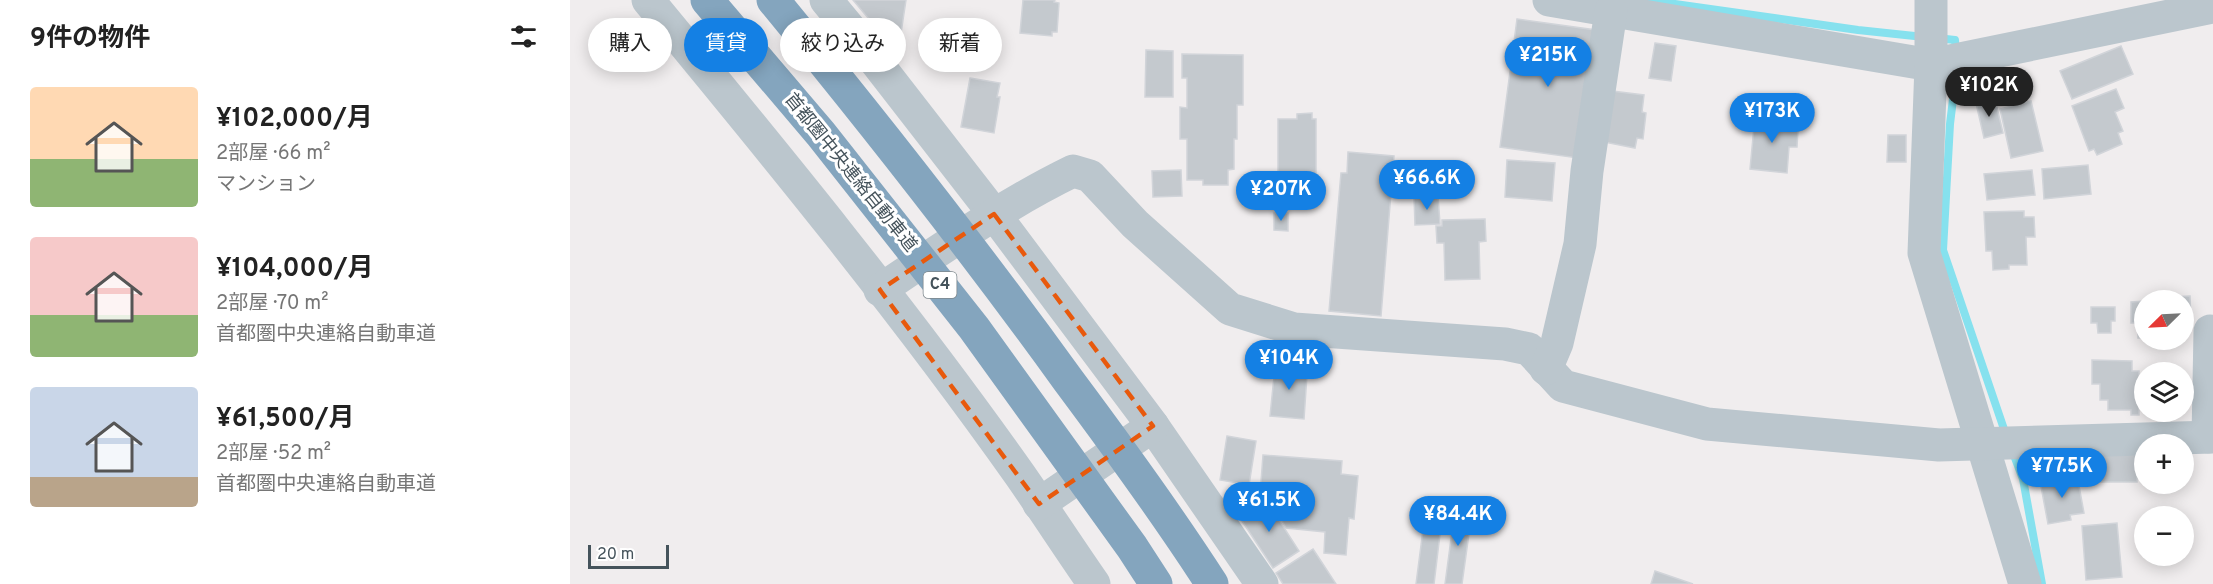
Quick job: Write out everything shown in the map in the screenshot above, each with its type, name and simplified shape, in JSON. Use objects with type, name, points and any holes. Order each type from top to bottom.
[{"type":"highway","name":"首都圏中央連絡自動車道","points":[[707,0],[821,134],[974,328],[1132,547],[1156,584]]},
{"type":"highway","name":"C4","points":[[773,0],[860,105],[1010,299],[1174,524],[1212,584]]},
{"type":"street","points":[[648,0],[790,172],[943,371],[1094,584]]},
{"type":"street","points":[[826,0],[994,214],[1153,426],[1262,584]]},
{"type":"street","points":[[1549,0],[1931,65],[2213,7]]},
{"type":"street","points":[[1931,0],[1924,253],[2025,584]]},
{"type":"street","points":[[1546,369],[1557,343],[1580,244],[1587,171],[1611,10]]},
{"type":"street","points":[[880,290],[994,214],[1035,189],[1073,171],[1090,176],[1135,224],[1230,309],[1294,329],[1505,344],[1529,349],[1563,386],[1707,424],[1939,445],[2211,437],[2210,331]]},
{"type":"street","points":[[1039,504],[1153,426]]},
{"type":"highlighted area","points":[[994,214],[1153,426],[1039,504],[880,290]]},
{"type":"building","points":[[853,0],[906,0],[903,18],[868,18]]},
{"type":"building","points":[[1023,0],[1055,0],[1054,2],[1059,3],[1057,32],[1052,32],[1052,36],[1020,33]]},
{"type":"building","points":[[1517,19],[1596,30],[1578,158],[1500,147]]},
{"type":"building","points":[[1655,43],[1676,46],[1671,81],[1649,78]]},
{"type":"building","points":[[2121,46],[2133,74],[2072,99],[2060,71]]},
{"type":"building","points":[[1146,50],[1173,51],[1173,97],[1145,97]]},
{"type":"building","points":[[1182,54],[1243,55],[1243,105],[1237,105],[1234,169],[1228,170],[1228,185],[1203,185],[1203,180],[1187,180],[1187,139],[1180,139],[1180,107],[1187,108],[1187,78],[1182,78]]},
{"type":"building","points":[[970,78],[1000,83],[994,133],[961,127]]},
{"type":"building","points":[[2116,89],[2124,108],[2115,112],[2123,131],[2118,133],[2122,144],[2097,155],[2094,149],[2089,151],[2072,106]]},
{"type":"building","points":[[1612,91],[1644,95],[1642,112],[1646,113],[1643,139],[1637,138],[1635,148],[1604,142]]},
{"type":"building","points":[[1995,99],[2003,133],[1984,138],[1976,103]]},
{"type":"building","points":[[2031,101],[2043,151],[2011,158],[2000,109]]},
{"type":"building","points":[[1312,113],[1312,119],[1316,119],[1316,205],[1278,205],[1278,119],[1297,119],[1297,114]]},
{"type":"building","points":[[1755,116],[1791,119],[1790,129],[1798,130],[1797,147],[1789,147],[1787,173],[1750,169]]},
{"type":"building","points":[[1888,135],[1906,135],[1906,162],[1887,162]]},
{"type":"building","points":[[1348,152],[1394,156],[1381,316],[1329,311],[1341,173],[1347,173]]},
{"type":"building","points":[[1507,160],[1555,163],[1552,201],[1505,197]]},
{"type":"building","points":[[2088,165],[2091,194],[2044,199],[2042,169]]},
{"type":"building","points":[[1181,170],[1182,196],[1153,197],[1152,171]]},
{"type":"building","points":[[2032,170],[2035,195],[1987,200],[1984,174]]},
{"type":"building","points":[[1438,196],[1440,224],[1415,225],[1414,197]]},
{"type":"building","points":[[2024,211],[2024,217],[2034,217],[2035,237],[2026,237],[2027,265],[2009,265],[2009,269],[1993,270],[1992,251],[1986,251],[1984,212]]},
{"type":"building","points":[[1274,213],[1288,213],[1288,231],[1274,230]]},
{"type":"building","points":[[1485,219],[1486,241],[1479,242],[1480,279],[1445,280],[1444,243],[1437,243],[1436,226],[1442,226],[1442,220]]},
{"type":"building","points":[[2131,302],[2134,302],[2134,323],[2131,323]]},
{"type":"building","points":[[2091,307],[2115,307],[2115,321],[2111,321],[2111,333],[2098,333],[2097,323],[2091,323]]},
{"type":"building","points":[[2092,360],[2132,361],[2134,415],[2131,415],[2131,410],[2108,410],[2108,400],[2100,400],[2100,384],[2092,384]]},
{"type":"building","points":[[1283,361],[1302,363],[1301,375],[1307,375],[1304,419],[1270,416],[1275,367],[1282,367]]},
{"type":"building","points":[[1227,436],[1256,441],[1249,485],[1220,480]]},
{"type":"building","points":[[1263,455],[1342,461],[1341,474],[1358,476],[1354,519],[1349,518],[1346,555],[1324,553],[1325,532],[1286,528],[1275,509],[1276,496],[1260,495]]},
{"type":"building","points":[[2095,455],[2134,455],[2134,482],[2095,482]]},
{"type":"building","points":[[2077,475],[2084,513],[2070,515],[2071,520],[2048,524],[2040,481]]},
{"type":"building","points":[[1265,498],[1299,551],[1273,568],[1238,515]]},
{"type":"building","points":[[1427,499],[1444,501],[1434,584],[1416,584]]},
{"type":"building","points":[[1455,509],[1472,512],[1462,584],[1445,584]]},
{"type":"building","points":[[2117,523],[2122,577],[2086,580],[2082,526]]},
{"type":"building","points":[[1313,549],[1336,584],[1283,584],[1276,573]]},
{"type":"building","points":[[1655,571],[1693,584],[1651,584]]},
{"type":"waterway","points":[[1647,0],[1924,37]]},
{"type":"waterway","points":[[1937,38],[1955,40],[1956,54]]},
{"type":"waterway","points":[[1957,66],[1950,124],[1943,250],[2006,435]]},
{"type":"waterway","points":[[2012,450],[2023,479],[2042,584]]}]
